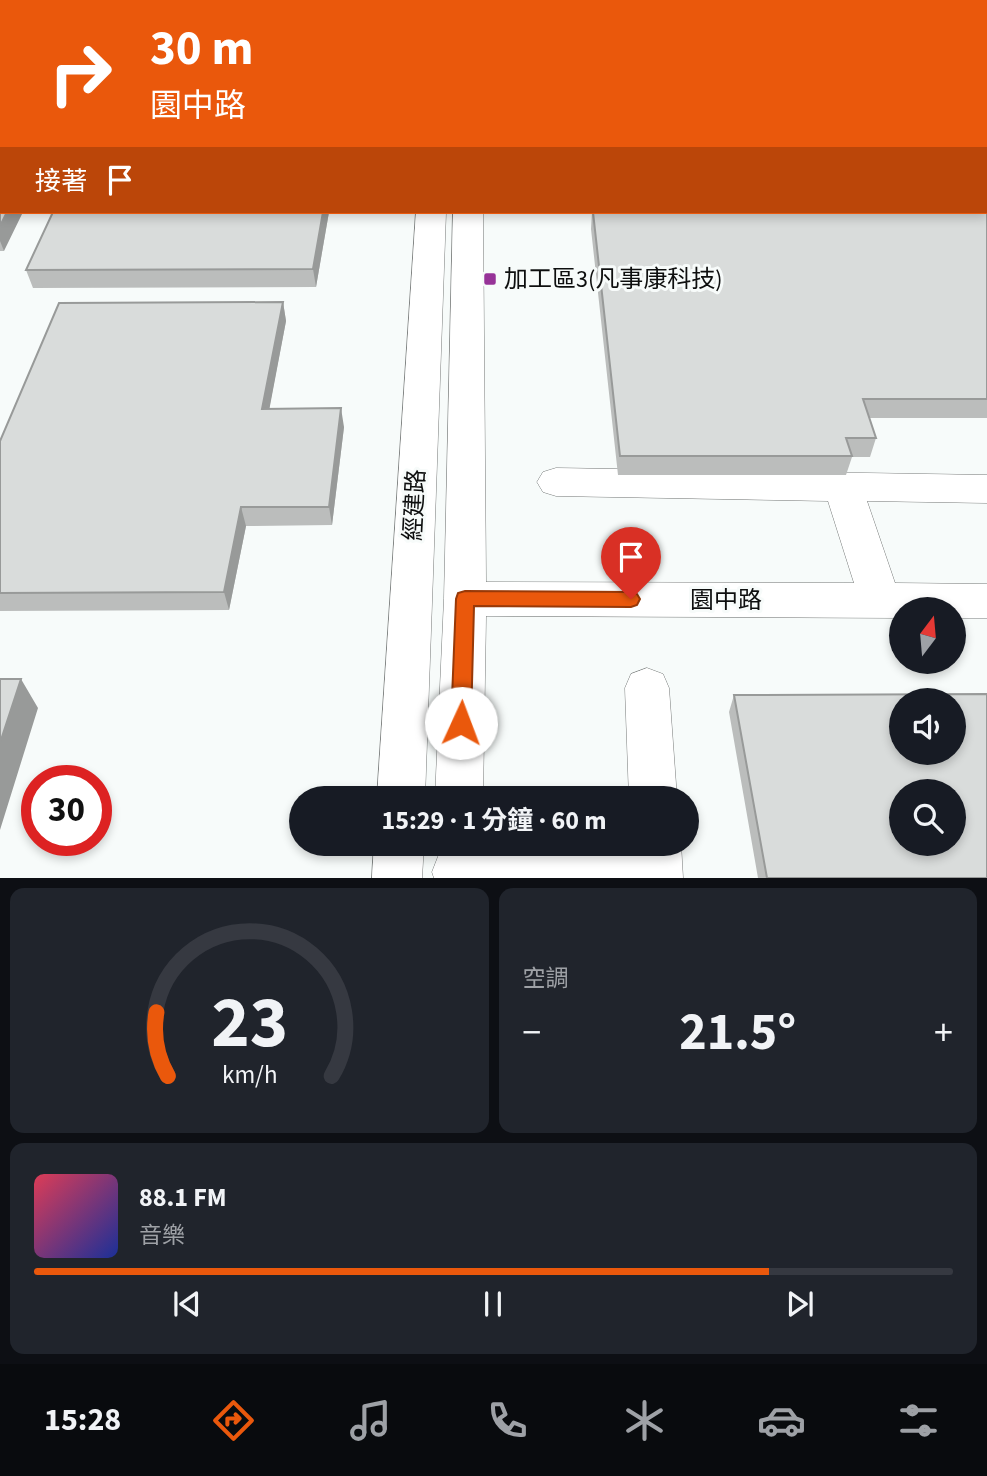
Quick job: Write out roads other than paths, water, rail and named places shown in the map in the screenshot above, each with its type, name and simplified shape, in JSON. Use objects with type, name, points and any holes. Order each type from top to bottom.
[{"type":"street","name":"經建路","points":[[402,786],[431,214]]},
{"type":"street","name":"經建路","points":[[459,786],[465,599],[468,214]]},
{"type":"street","points":[[556,482],[987,489]]},
{"type":"street","points":[[842,486],[880,600]]},
{"type":"street","name":"園中路","points":[[465,599],[987,601]]},
{"type":"street","points":[[647,688],[652,786]]},
{"type":"street","points":[[397,877],[398,856]]},
{"type":"street","points":[[457,864],[658,877],[657,856]]},
{"type":"place","name":"加工區3(凡事康科技)","points":[[490,279]]}]
